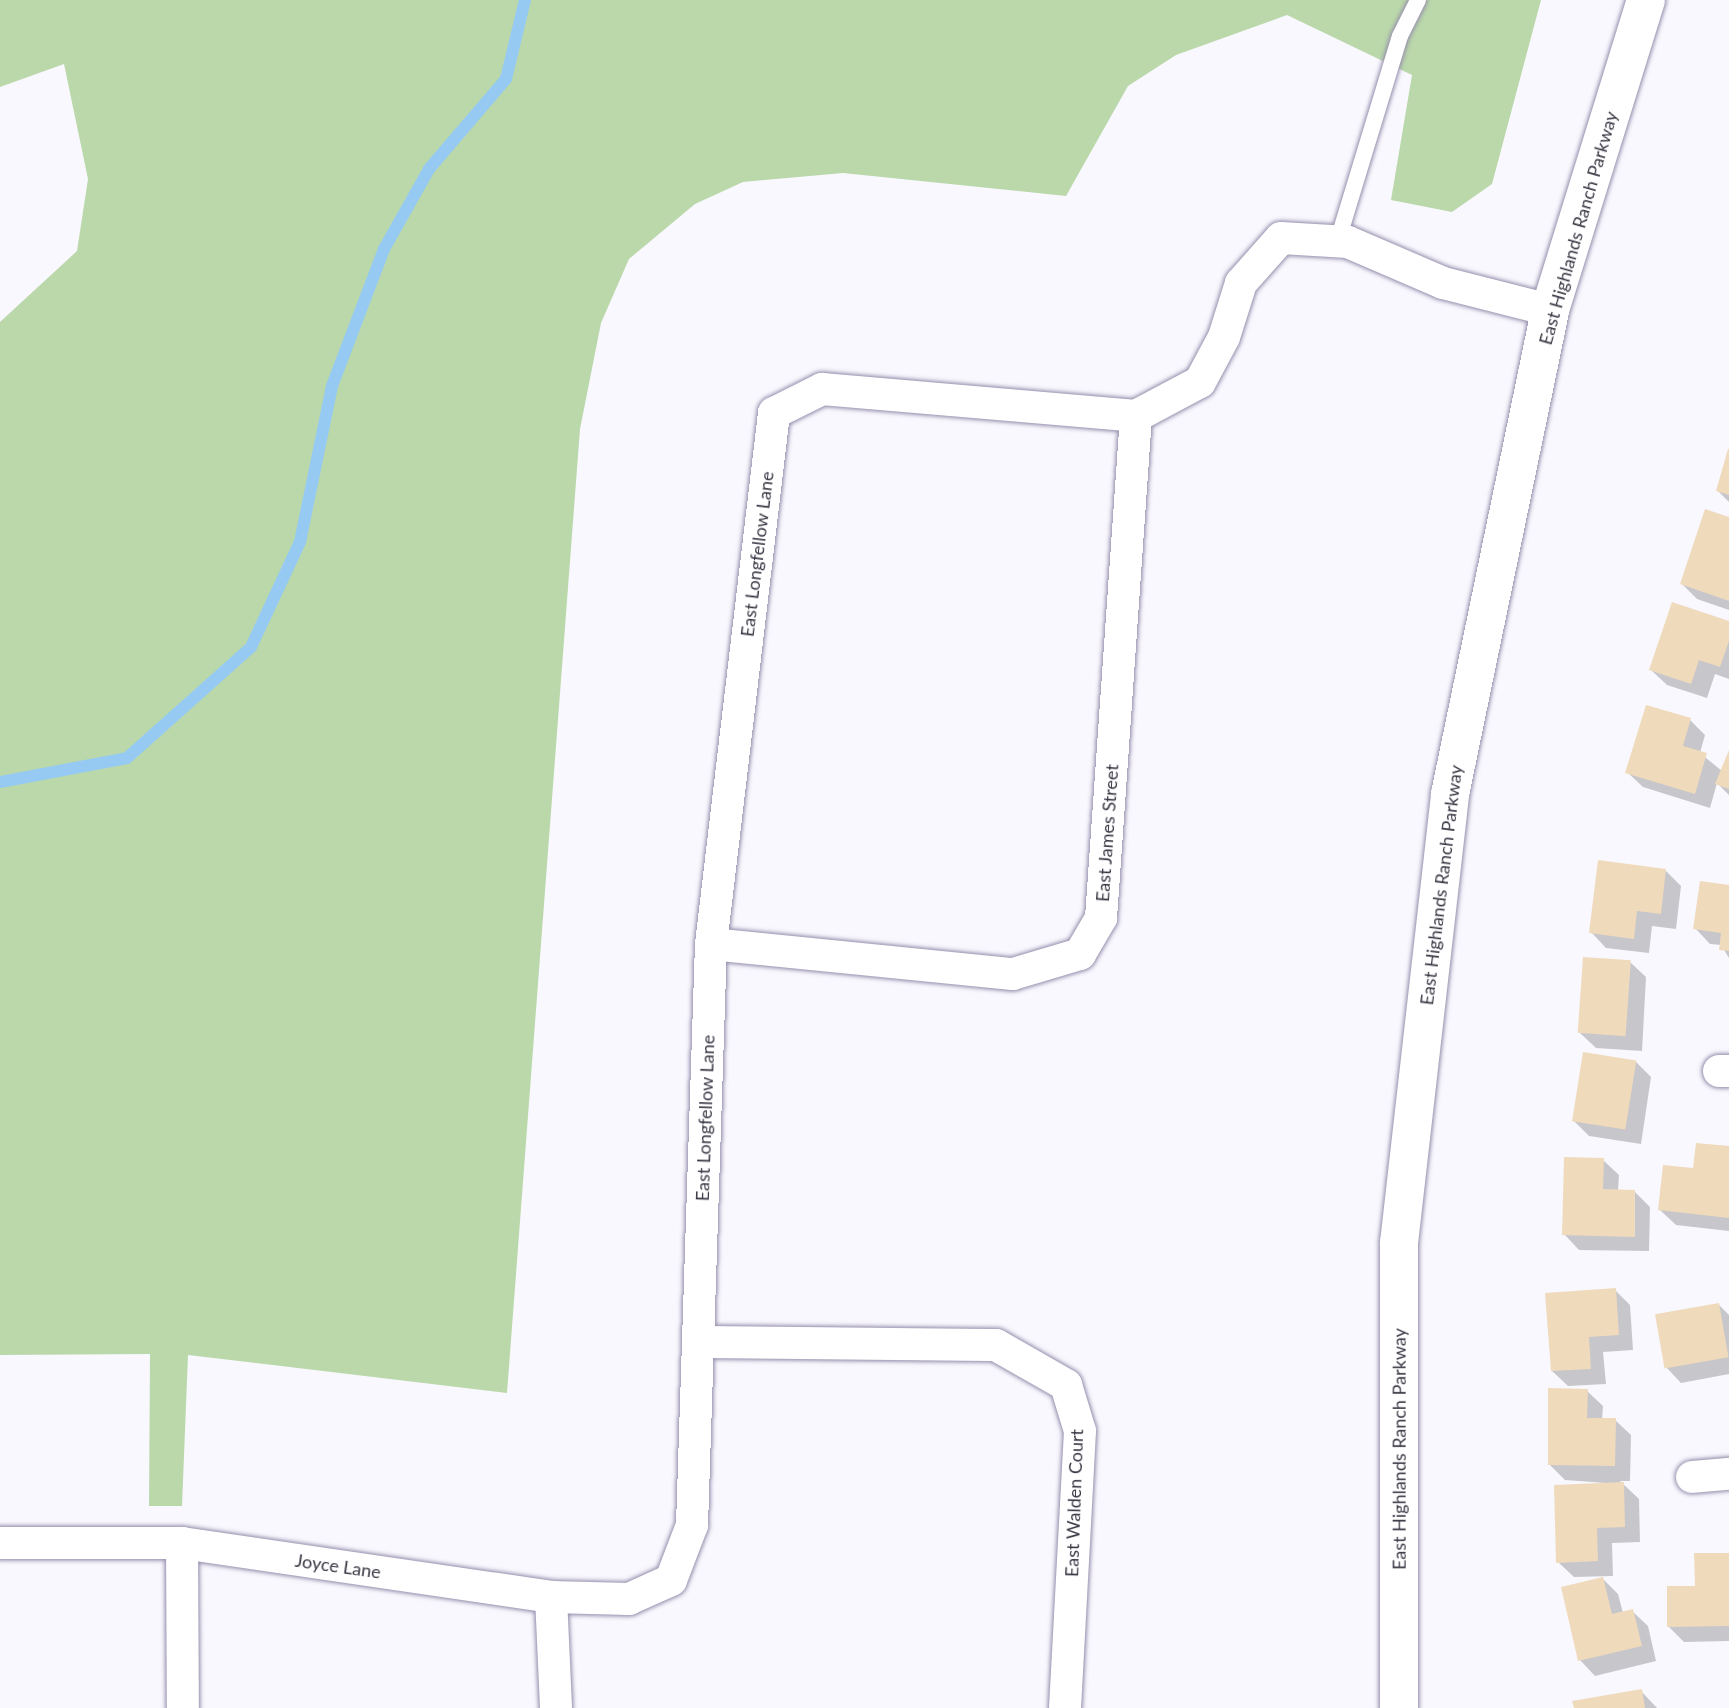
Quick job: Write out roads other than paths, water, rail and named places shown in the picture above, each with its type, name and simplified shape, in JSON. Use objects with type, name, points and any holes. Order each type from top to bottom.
[{"type":"main road","name":"East Highlands Ranch Parkway","points":[[1399,1708],[1399,1243],[1450,794],[1550,310],[1646,0]]},
{"type":"street","points":[[1136,416],[1200,382],[1224,337],[1241,283],[1282,238],[1338,240],[1443,283],[1550,310]]},
{"type":"street","name":"East Longfellow Lane","points":[[671,1580],[692,1525],[711,944],[774,413],[822,389],[1136,416]]},
{"type":"street","name":"East James Street","points":[[711,944],[1013,974],[1080,954],[1101,918],[1136,416]]},
{"type":"street","name":"East Walden Court","points":[[698,1342],[996,1345],[1066,1385],[1080,1432],[1065,1708]]},
{"type":"street","points":[[1692,1477],[1729,1474]]},
{"type":"street","name":"Joyce Lane","points":[[0,1543],[182,1543],[551,1597],[629,1599],[671,1580]]},
{"type":"street","points":[[182,1543],[183,1708]]},
{"type":"street","points":[[551,1597],[556,1708]]},
{"type":"lane","points":[[1338,240],[1400,36],[1418,0]]},
{"type":"waterway","points":[[0,782],[127,758],[251,647],[300,542],[332,386],[384,249],[429,169],[506,79],[525,0]]}]
